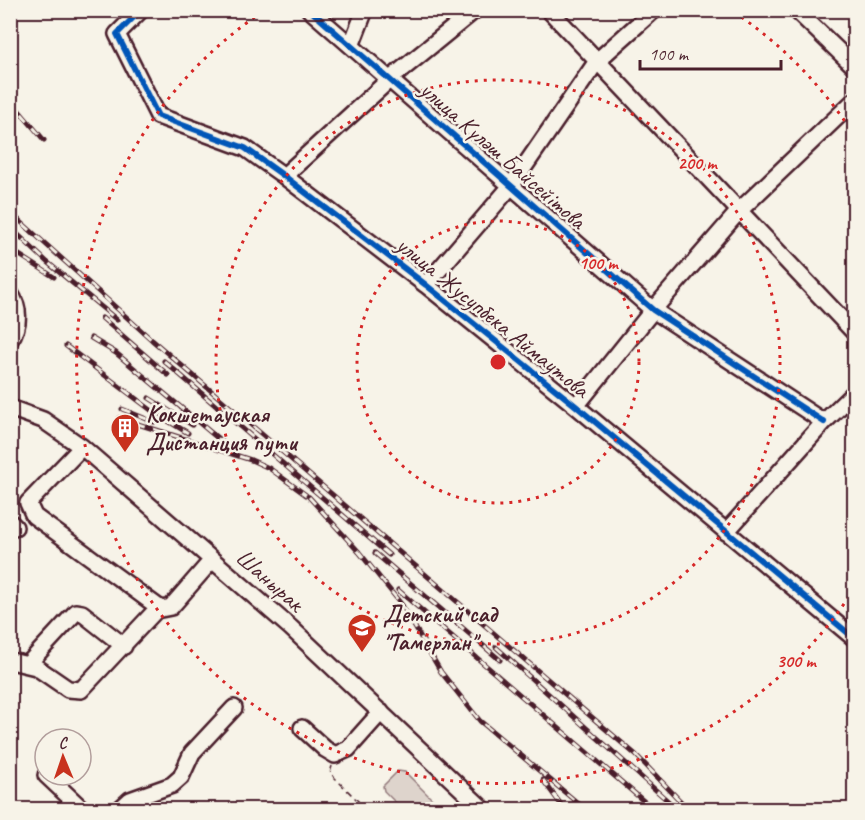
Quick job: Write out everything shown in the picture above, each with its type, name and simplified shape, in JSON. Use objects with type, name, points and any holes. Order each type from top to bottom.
[{"type":"street","name":"улица Жусупбека Аймаутова","points":[[141,10],[117,34],[158,116],[245,148],[284,176],[426,285],[576,406],[855,638]]},
{"type":"street","name":"улица Күләш Байсейітова","points":[[310,10],[653,310],[824,422]]},
{"type":"street","points":[[351,46],[365,10]]},
{"type":"street","points":[[284,176],[389,80],[475,10]]},
{"type":"street","points":[[549,10],[855,332]]},
{"type":"street","points":[[426,285],[511,186],[597,61],[654,10]]},
{"type":"street","points":[[796,10],[855,66]]},
{"type":"street","points":[[576,406],[653,310],[739,211],[855,101]]},
{"type":"street","points":[[10,293],[18,310],[18,328],[10,340]]},
{"type":"street","points":[[726,532],[824,422],[855,393]]},
{"type":"street","name":"Шанырак","points":[[10,408],[43,420],[82,447],[291,628],[484,810]]},
{"type":"street","points":[[82,447],[28,503],[30,512],[158,608],[171,607],[212,560]]},
{"type":"street","points":[[11,660],[28,664],[49,674],[68,689],[81,690],[158,608]]},
{"type":"street","points":[[28,664],[76,612],[82,613],[124,646]]},
{"type":"street","points":[[119,810],[130,800],[172,785],[181,777],[192,753],[234,708]]},
{"type":"street","points":[[302,728],[335,755],[348,749],[381,712]]},
{"type":"street","points":[[59,787],[83,810]]},
{"type":"path","points":[[335,755],[330,773],[367,810]]},
{"type":"shaded area","points":[[398,771],[405,772],[436,803],[437,809],[402,809],[384,791],[383,786]]},
{"type":"railway","points":[[10,100],[44,140]]},
{"type":"railway","points":[[10,212],[152,340],[636,755],[689,810]]},
{"type":"railway","points":[[10,227],[47,262],[117,320]]},
{"type":"railway","points":[[10,249],[54,277]]},
{"type":"railway","points":[[102,318],[168,375]]},
{"type":"railway","points":[[91,338],[116,353],[221,441],[235,450]]},
{"type":"railway","points":[[66,346],[155,413],[188,433]]},
{"type":"railway","points":[[164,361],[389,555]]},
{"type":"railway","points":[[149,398],[192,425]]},
{"type":"railway","points":[[122,409],[154,422]]},
{"type":"railway","points":[[119,418],[251,460],[269,468],[306,495]]},
{"type":"railway","points":[[309,497],[359,552],[402,605],[441,672],[480,721],[586,810]]},
{"type":"railway","points":[[375,553],[500,660]]},
{"type":"railway","points":[[398,590],[654,810]]},
{"type":"railway","points":[[496,647],[678,810]]},
{"type":"railway","points":[[543,780],[565,810]]},
{"type":"cycle path","points":[[141,10],[117,34],[158,116],[245,148],[284,176],[426,285],[576,406],[854,638]]},
{"type":"cycle path","points":[[310,10],[653,310],[824,422]]},
{"type":"place","name":"Кокшетауская Дистанция пути","points":[[125,454]]},
{"type":"place","name":"Детский сад \"Тамерлан\"","points":[[362,654]]}]
